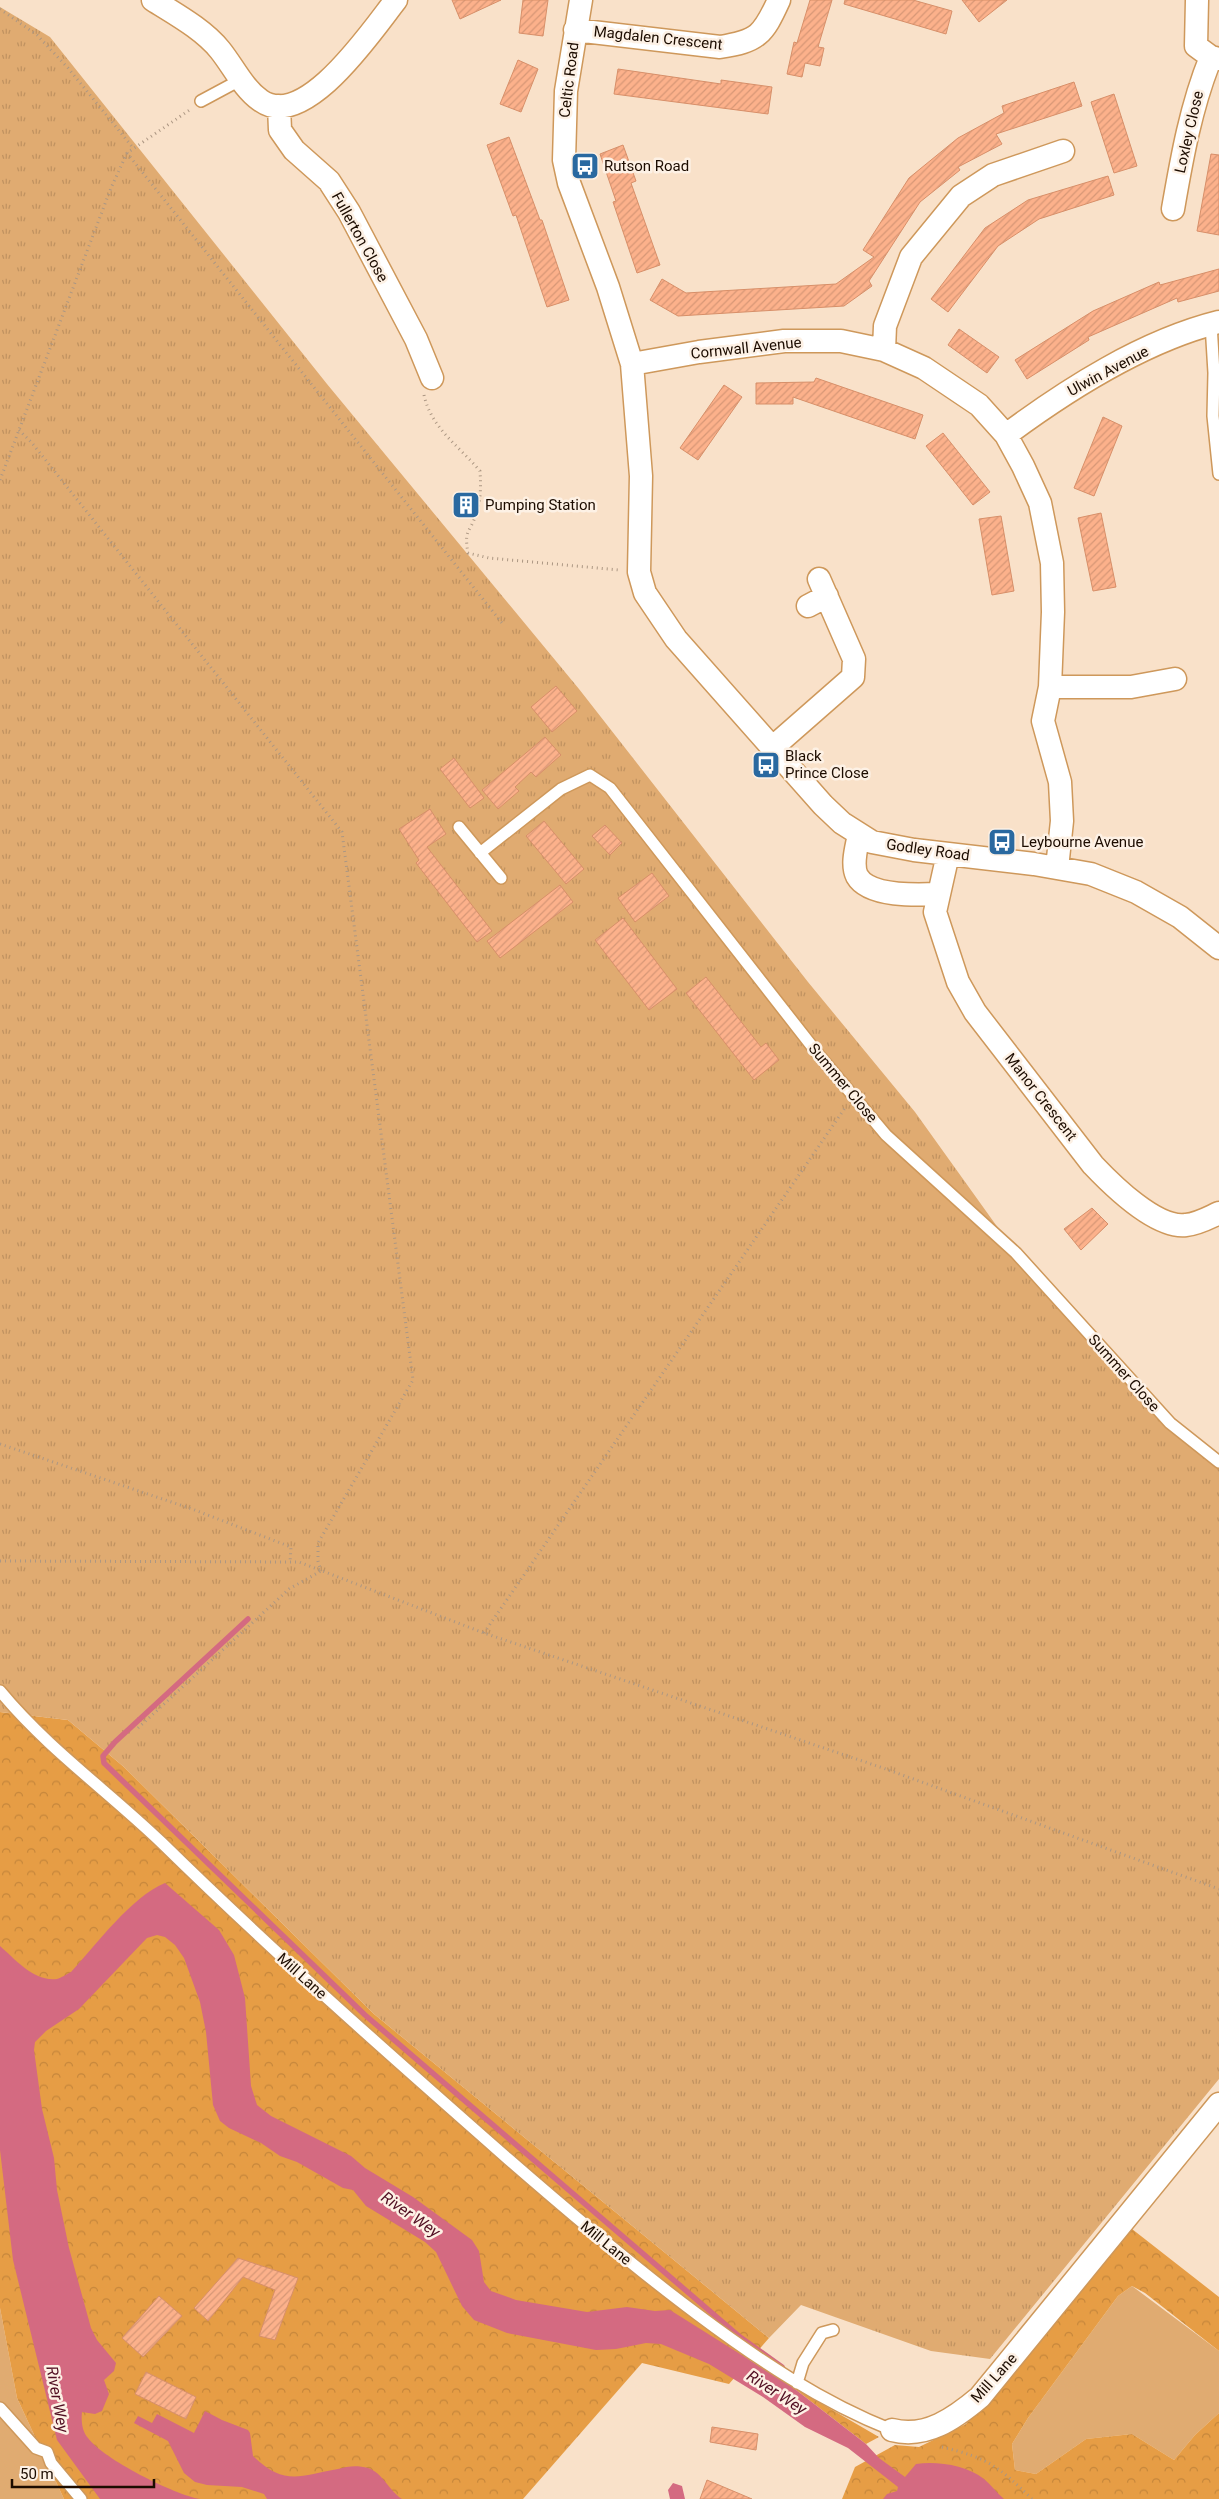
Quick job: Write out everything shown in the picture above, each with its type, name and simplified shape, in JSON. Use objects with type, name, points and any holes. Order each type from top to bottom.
[{"type":"street","points":[[153,0],[189,23],[219,48],[259,100],[267,105],[279,106],[305,98],[331,80],[396,0]]},
{"type":"street","name":"Celtic Road","points":[[581,0],[566,91],[564,160],[569,183],[608,287],[632,364]]},
{"type":"street","name":"Magdalen Crescent","points":[[575,30],[720,47],[744,43],[761,34],[779,0]]},
{"type":"street","name":"Loxley Close","points":[[1173,209],[1184,147],[1197,91],[1215,58],[1196,46],[1197,0]]},
{"type":"street","name":"Fullerton Close","points":[[279,106],[280,130],[294,150],[329,181],[349,212],[416,339],[432,378]]},
{"type":"street","points":[[884,350],[885,326],[911,257],[961,196],[993,175],[1063,151]]},
{"type":"street","name":"Ulwin Avenue","points":[[1006,435],[1048,404],[1125,359],[1215,323]]},
{"type":"street","name":"Cornwall Avenue","points":[[632,364],[699,352],[784,341],[841,341],[884,350],[924,368],[979,405],[1006,435],[1040,503],[1052,563],[1053,612],[1050,686]]},
{"type":"street","name":"Godley Road","points":[[632,364],[641,476],[639,572],[645,593],[676,639],[772,748],[842,823],[872,842],[1091,874],[1136,892],[1180,917],[1219,948]]},
{"type":"street","points":[[772,748],[853,678],[854,659],[818,593]]},
{"type":"street","points":[[1057,868],[1062,821],[1060,782],[1043,721],[1050,686],[1131,687],[1175,680]]},
{"type":"street","points":[[859,834],[854,862],[858,877],[873,889],[908,895],[938,894]]},
{"type":"street","name":"Manor Crescent","points":[[948,854],[935,912],[946,951],[962,989],[975,1012],[1093,1165],[1113,1186],[1159,1219],[1184,1226],[1201,1222],[1219,1212]]},
{"type":"street","name":"Mill Lane","points":[[892,2430],[918,2433],[926,2431],[953,2417],[980,2397],[1219,2104]]},
{"type":"lane","points":[[201,102],[242,79]]},
{"type":"lane","points":[[1215,323],[1212,416],[1219,474]]},
{"type":"lane","name":"Summer Close","points":[[480,853],[561,789],[590,775],[610,788],[818,1054],[886,1134],[1016,1254],[1170,1423],[1219,1462]]},
{"type":"lane","points":[[459,827],[501,878]]},
{"type":"lane","name":"Mill Lane","points":[[0,1691],[50,1742],[135,1817],[248,1928],[398,2063],[591,2232],[725,2335],[797,2382],[843,2409],[892,2430]]},
{"type":"lane","points":[[797,2382],[803,2363],[822,2333],[833,2330]]},
{"type":"lane","points":[[0,2408],[36,2448],[47,2452],[51,2463],[80,2499]]},
{"type":"path","points":[[0,9],[37,35],[68,68],[134,149]]},
{"type":"path","points":[[0,480],[111,188],[127,153],[201,102]]},
{"type":"path","points":[[127,153],[502,623]]},
{"type":"path","points":[[432,378],[424,395],[428,413],[439,428],[480,471],[482,492],[476,516],[465,536],[468,553],[489,558],[639,572]]},
{"type":"path","points":[[19,430],[44,458],[342,832],[413,1380],[318,1543],[318,1561],[321,1571]]},
{"type":"path","points":[[484,1633],[843,1111]]},
{"type":"path","points":[[0,1444],[192,1509],[291,1547],[290,1562]]},
{"type":"path","points":[[0,1561],[299,1562],[484,1633],[880,1767],[1219,1889]]},
{"type":"path","points":[[138,1728],[289,1589],[321,1571]]},
{"type":"path","points":[[940,2446],[976,2455],[1003,2471],[1032,2499]]},
{"type":"green space","points":[[0,7],[50,37],[327,384],[579,689],[808,982],[915,1112],[1016,1253],[1170,1423],[1219,1462],[1219,2079],[990,2359],[931,2351],[801,2305],[769,2338],[374,2014],[124,1767],[68,1720],[0,1712]]},
{"type":"green space","points":[[0,1712],[68,1720],[124,1767],[374,2014],[769,2338],[729,2384],[642,2363],[523,2499],[64,2499],[17,2398],[0,2308]]},
{"type":"green space","points":[[1132,2229],[1219,2297],[1219,2351],[1145,2293],[1132,2286],[1118,2296],[1028,2418],[1012,2444],[1015,2470],[1036,2474],[1086,2439],[1132,2434],[1174,2460],[1195,2435],[1219,2413],[1219,2499],[842,2499],[855,2467],[895,2445],[919,2447],[966,2424]]},
{"type":"green space","points":[[1132,2286],[1219,2351],[1219,2413],[1195,2435],[1174,2460],[1132,2434],[1086,2439],[1036,2474],[1015,2470],[1012,2444],[1028,2418],[1118,2296]]},
{"type":"green space","points":[[0,2308],[17,2398],[64,2499],[0,2499]]},
{"type":"green space","points":[[791,2386],[879,2437],[866,2444]]},
{"type":"water","name":"River Wey","points":[[165,1883],[219,1930],[234,1955],[245,1998],[251,2086],[257,2105],[271,2116],[351,2156],[365,2168],[413,2197],[472,2240],[479,2251],[484,2282],[491,2291],[516,2300],[587,2312],[627,2307],[655,2311],[670,2310],[791,2386],[905,2477],[916,2464],[933,2463],[960,2467],[977,2474],[987,2481],[1004,2499],[883,2499],[887,2494],[897,2491],[898,2487],[848,2448],[805,2427],[763,2397],[709,2364],[661,2344],[646,2343],[616,2349],[596,2350],[507,2333],[474,2320],[462,2306],[436,2252],[425,2242],[366,2206],[353,2190],[343,2188],[297,2162],[280,2156],[261,2143],[229,2128],[220,2121],[213,2105],[206,2032],[200,2002],[184,1958],[175,1945],[165,1937],[157,1935],[147,1938],[79,2009],[46,2031],[35,2042],[34,2050],[42,2109],[54,2158],[57,2190],[69,2248],[91,2328],[97,2340],[116,2363],[114,2371],[104,2380],[109,2394],[102,2411],[95,2414],[82,2412],[83,2429],[96,2446],[123,2465],[174,2491],[200,2499],[100,2499],[57,2440],[13,2260],[0,2150],[0,1946],[26,1969],[40,1977],[57,1979],[71,1972],[139,1899]]},
{"type":"water","points":[[205,2411],[248,2430],[253,2456],[274,2472],[283,2475],[302,2476],[349,2467],[364,2467],[378,2474],[397,2496],[402,2499],[267,2499],[264,2494],[242,2487],[207,2485],[195,2482],[184,2473],[168,2441],[134,2423],[138,2416],[152,2423],[157,2414],[194,2433]]},
{"type":"water","points":[[673,2483],[682,2486],[685,2499],[670,2499],[668,2490]]},
{"type":"building","points":[[452,0],[501,0],[460,19]]},
{"type":"building","points":[[523,0],[548,0],[543,36],[519,33]]},
{"type":"building","points":[[810,0],[832,0],[818,47],[824,48],[820,66],[805,63],[802,77],[787,74],[794,42],[797,43]]},
{"type":"building","points":[[845,0],[913,0],[952,11],[946,34],[844,4]]},
{"type":"building","points":[[962,0],[1007,0],[979,22]]},
{"type":"building","points":[[518,60],[538,69],[521,112],[500,104]]},
{"type":"building","points":[[618,69],[721,84],[721,80],[772,87],[768,114],[614,94]]},
{"type":"building","points":[[1074,82],[1082,106],[996,134],[1002,144],[958,167],[960,170],[920,202],[869,281],[872,286],[844,306],[678,316],[650,300],[662,279],[686,293],[836,284],[874,257],[863,250],[909,178],[958,138],[1004,113],[1002,106]]},
{"type":"building","points":[[1114,94],[1137,166],[1114,173],[1091,102]]},
{"type":"building","points":[[509,137],[540,220],[542,220],[569,300],[547,307],[516,215],[513,216],[487,145]]},
{"type":"building","points":[[623,145],[636,181],[631,183],[660,265],[637,273],[613,202],[616,201],[600,154]]},
{"type":"building","points":[[1211,154],[1219,155],[1219,235],[1197,231]]},
{"type":"building","points":[[1108,176],[1114,195],[1039,219],[998,246],[948,312],[931,299],[985,228],[1028,200]]},
{"type":"building","points":[[1219,269],[1219,291],[1178,302],[1177,298],[1088,337],[1089,340],[1027,379],[1015,360],[1093,311],[1159,282],[1160,285]]},
{"type":"building","points":[[959,329],[999,357],[987,373],[948,345]]},
{"type":"building","points":[[816,378],[923,415],[915,439],[793,397],[793,404],[756,404],[756,383],[814,382]]},
{"type":"building","points":[[724,385],[742,397],[698,460],[680,448]]},
{"type":"building","points":[[1103,417],[1122,426],[1094,496],[1074,488]]},
{"type":"building","points":[[943,433],[990,492],[973,505],[926,446]]},
{"type":"building","points":[[1101,513],[1116,587],[1093,591],[1078,518]]},
{"type":"building","points":[[1001,516],[1014,591],[992,595],[979,519]]},
{"type":"building","points":[[556,686],[577,711],[552,732],[531,707]]},
{"type":"building","points":[[545,737],[561,755],[536,777],[531,772],[515,787],[519,791],[498,809],[482,790]]},
{"type":"building","points":[[454,758],[484,798],[470,808],[440,769]]},
{"type":"building","points":[[430,809],[446,834],[427,847],[492,931],[477,942],[416,863],[419,860],[399,829]]},
{"type":"building","points":[[544,821],[584,869],[566,884],[526,836]]},
{"type":"building","points":[[605,825],[622,843],[610,855],[592,836]]},
{"type":"building","points":[[652,873],[669,896],[635,922],[618,898]]},
{"type":"building","points":[[560,885],[573,902],[500,958],[487,941]]},
{"type":"building","points":[[623,918],[677,989],[649,1010],[595,940]]},
{"type":"building","points":[[706,977],[761,1047],[766,1043],[779,1060],[754,1080],[686,993]]},
{"type":"building","points":[[1092,1208],[1108,1224],[1081,1250],[1064,1229]]},
{"type":"building","points":[[238,2258],[298,2278],[275,2340],[259,2336],[275,2290],[243,2277],[208,2321],[194,2308]]},
{"type":"building","points":[[159,2296],[182,2316],[143,2357],[122,2338]]},
{"type":"building","points":[[146,2372],[196,2397],[186,2419],[135,2394]]},
{"type":"building","points":[[712,2427],[758,2434],[756,2450],[710,2442]]},
{"type":"building","points":[[707,2480],[752,2499],[700,2499]]},
{"type":"waterway","points":[[248,1619],[115,1742],[103,1756],[104,1763],[365,2015],[740,2337],[782,2367]]},
{"type":"place","name":"Rutson Road","points":[[585,166]]},
{"type":"place","name":"Pumping Station","points":[[466,505]]},
{"type":"place","name":"Black Prince Close","points":[[766,765]]},
{"type":"place","name":"Leybourne Avenue","points":[[1002,842]]}]
